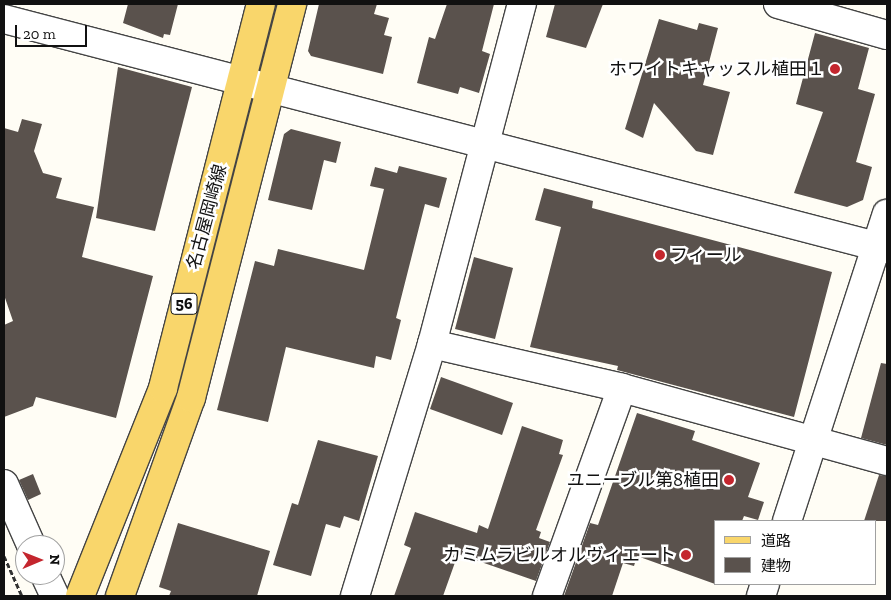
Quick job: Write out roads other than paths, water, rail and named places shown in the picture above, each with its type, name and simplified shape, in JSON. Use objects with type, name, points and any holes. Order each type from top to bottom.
[{"type":"main road","name":"名古屋岡崎線","points":[[80,596],[163,388],[261,4]]},
{"type":"main road","name":"名古屋岡崎線","points":[[120,596],[191,398],[292,4]]},
{"type":"street","points":[[355,596],[432,344],[487,148],[522,4]]},
{"type":"street","points":[[778,4],[887,35]]},
{"type":"street","points":[[4,20],[487,148],[883,248]]},
{"type":"street","points":[[787,520],[883,248],[887,214]]},
{"type":"street","points":[[432,344],[622,388],[815,443],[887,461]]},
{"type":"street","points":[[547,596],[622,388]]},
{"type":"street","points":[[4,484],[27,535]]},
{"type":"place","name":"ホワイトキャッスル植田１","points":[[835,69]]},
{"type":"place","name":"フィール","points":[[660,255]]},
{"type":"place","name":"ユニーブル第8植田","points":[[729,480]]},
{"type":"place","name":"カミムラビルオルヴィエート","points":[[686,555]]}]
